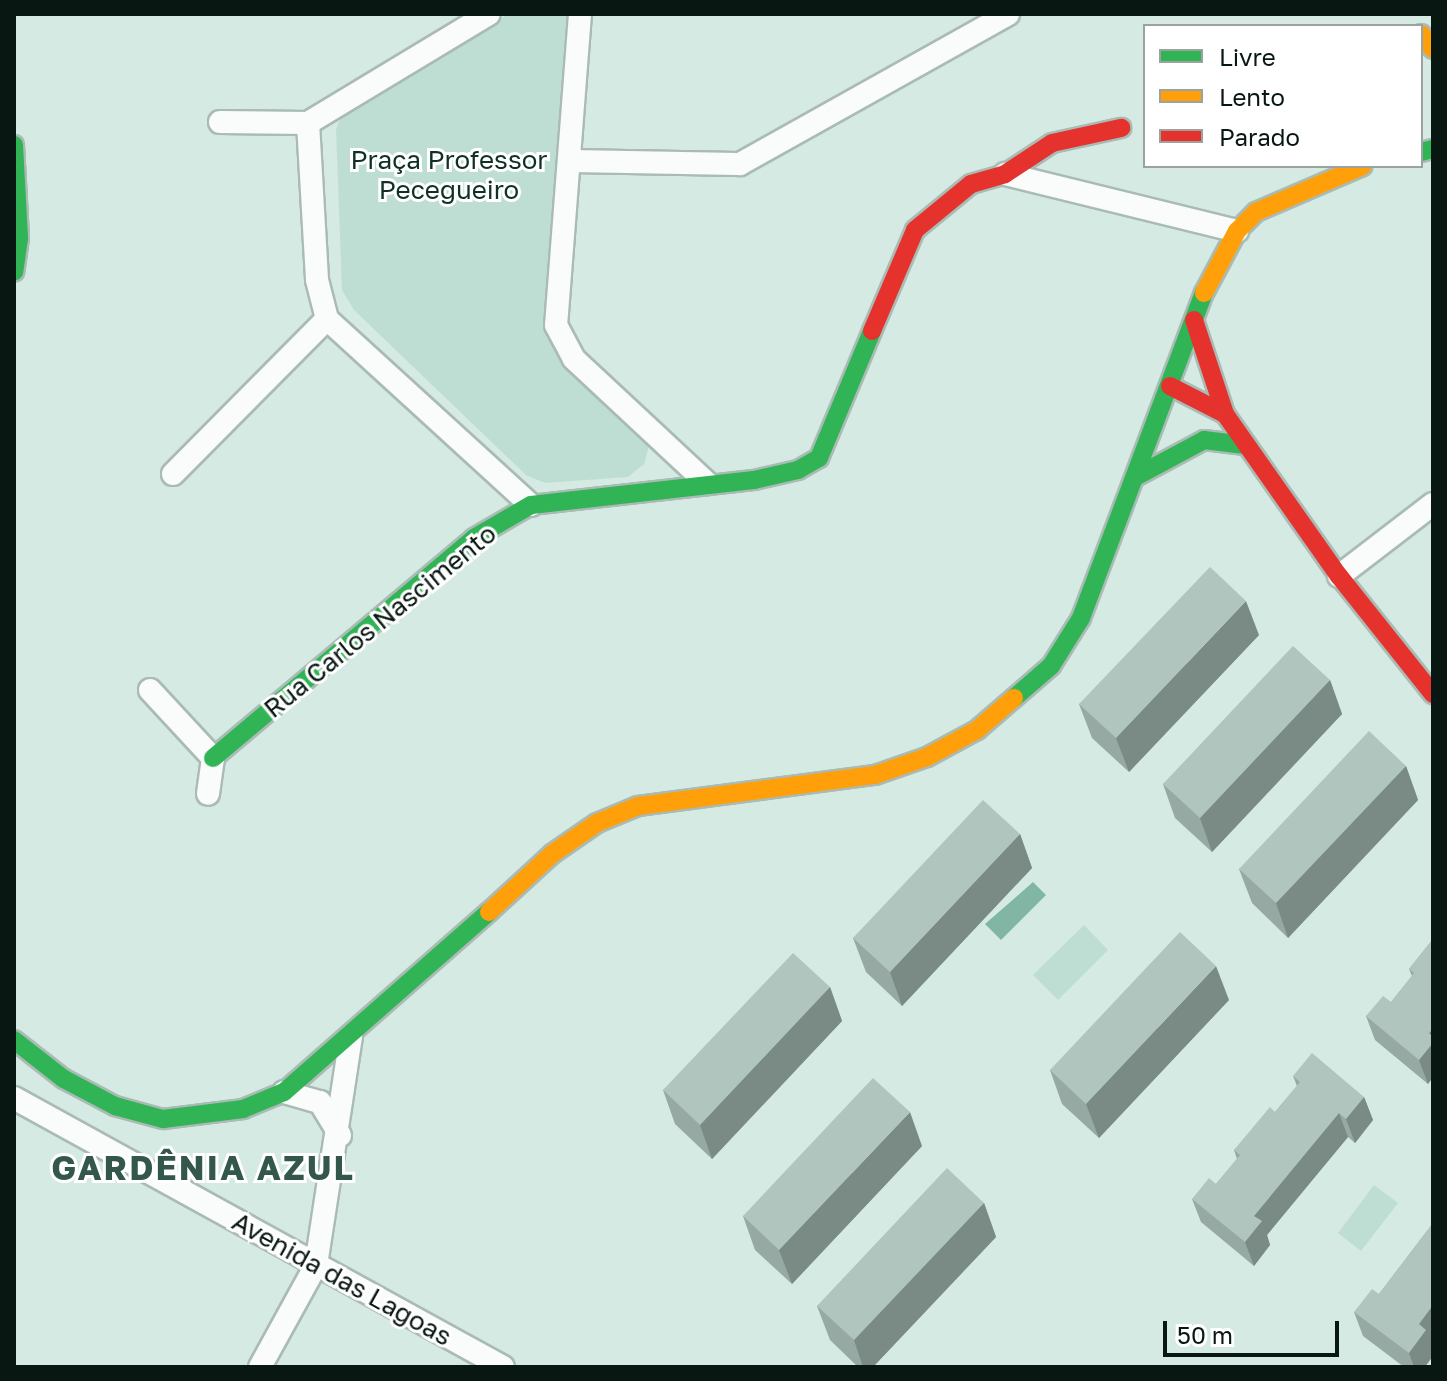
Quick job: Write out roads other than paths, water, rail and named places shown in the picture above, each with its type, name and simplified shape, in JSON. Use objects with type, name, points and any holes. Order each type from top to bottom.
[{"type":"main road","name":"Rua Carlos Nascimento","points":[[213,758],[474,538],[531,505],[798,470],[819,458],[915,230],[971,184],[1005,174],[1052,143],[1121,128]]},
{"type":"main road","points":[[14,145],[19,238],[14,272]]},
{"type":"main road","points":[[14,1040],[64,1079],[102,1099],[163,1119],[203,1118],[243,1109],[284,1092],[351,1037],[552,854],[597,823],[638,806],[875,775],[927,757],[977,730],[1051,666],[1081,618],[1194,320],[1237,231],[1256,212],[1287,195],[1358,168]]},
{"type":"main road","points":[[1194,320],[1225,414],[1339,576],[1433,694]]},
{"type":"main road","points":[[1170,386],[1225,414]]},
{"type":"main road","points":[[1137,476],[1204,440],[1245,445]]},
{"type":"street","points":[[220,122],[308,123],[489,14]]},
{"type":"street","points":[[580,14],[556,325],[574,359],[707,483]]},
{"type":"street","points":[[569,161],[740,164],[1008,14]]},
{"type":"street","points":[[308,123],[317,280],[327,319],[531,505]]},
{"type":"street","points":[[1005,174],[1237,231]]},
{"type":"street","points":[[173,474],[327,319]]},
{"type":"street","points":[[1339,576],[1433,504]]},
{"type":"street","points":[[150,690],[213,758],[208,794]]},
{"type":"street","points":[[260,1367],[316,1265],[340,1135],[351,1037]]},
{"type":"street","points":[[284,1092],[320,1102],[340,1135]]},
{"type":"street","name":"Avenida das Lagoas","points":[[14,1098],[503,1367]]},
{"type":"district","name":"GARDÊNIA AZUL","points":[[203,1168]]},
{"type":"park label","name":"Praça Professor Pecegueiro","points":[[449,175]]}]
